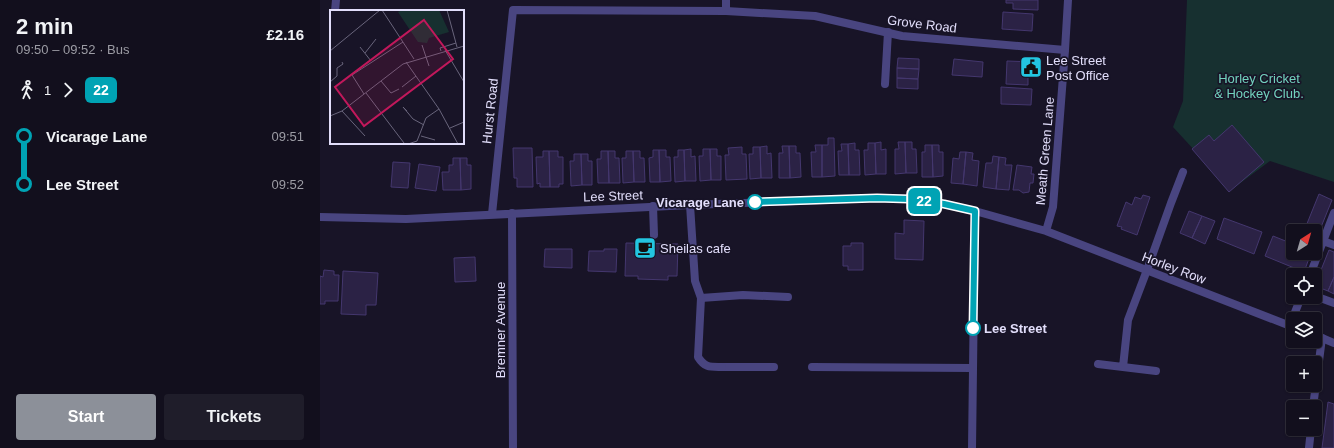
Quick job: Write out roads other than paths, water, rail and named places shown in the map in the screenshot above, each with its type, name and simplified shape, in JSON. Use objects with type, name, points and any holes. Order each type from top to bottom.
[{"type":"street","points":[[335,10],[336,0]]},
{"type":"street","points":[[726,0],[726,11]]},
{"type":"street","name":"Meath Green Lane","points":[[1046,231],[1053,207],[1068,0]]},
{"type":"street","name":"Grove Road","points":[[512,10],[726,11],[815,16],[902,36],[1065,50]]},
{"type":"street","name":"Hurst Road","points":[[492,214],[512,10]]},
{"type":"street","points":[[885,84],[888,32]]},
{"type":"street","points":[[1123,367],[1128,320],[1183,172]]},
{"type":"street","name":"Lee Street","points":[[320,217],[406,219],[653,206],[877,198],[909,199],[944,204],[1046,231]]},
{"type":"street","points":[[690,205],[695,281],[701,298],[698,357],[703,364],[711,367],[774,367]]},
{"type":"street","points":[[653,206],[654,235]]},
{"type":"street","points":[[972,448],[975,211]]},
{"type":"street","name":"Bremner Avenue","points":[[512,213],[513,448]]},
{"type":"street","points":[[1313,268],[1334,213]]},
{"type":"street","name":"Horley Row","points":[[1046,231],[1286,324]]},
{"type":"street","points":[[1323,241],[1334,245]]},
{"type":"street","points":[[701,298],[743,295],[788,297]]},
{"type":"street","points":[[1322,299],[1334,304]]},
{"type":"street","points":[[1322,338],[1334,343]]},
{"type":"street","points":[[1314,400],[1318,348]]},
{"type":"street","points":[[1098,364],[1156,371]]},
{"type":"street","points":[[812,367],[972,368]]},
{"type":"street","points":[[1308,448],[1310,436]]},
{"type":"place","name":"Lee Street Post Office","points":[[1031,67]]},
{"type":"place","name":"Vicarage Lane","points":[[755,202]]},
{"type":"place","name":"Sheilas cafe","points":[[645,248]]},
{"type":"place","name":"Lee Street","points":[[973,328]]},
{"type":"park label","name":"Horley Cricket & Hockey Club.","points":[[1259,86]]}]
